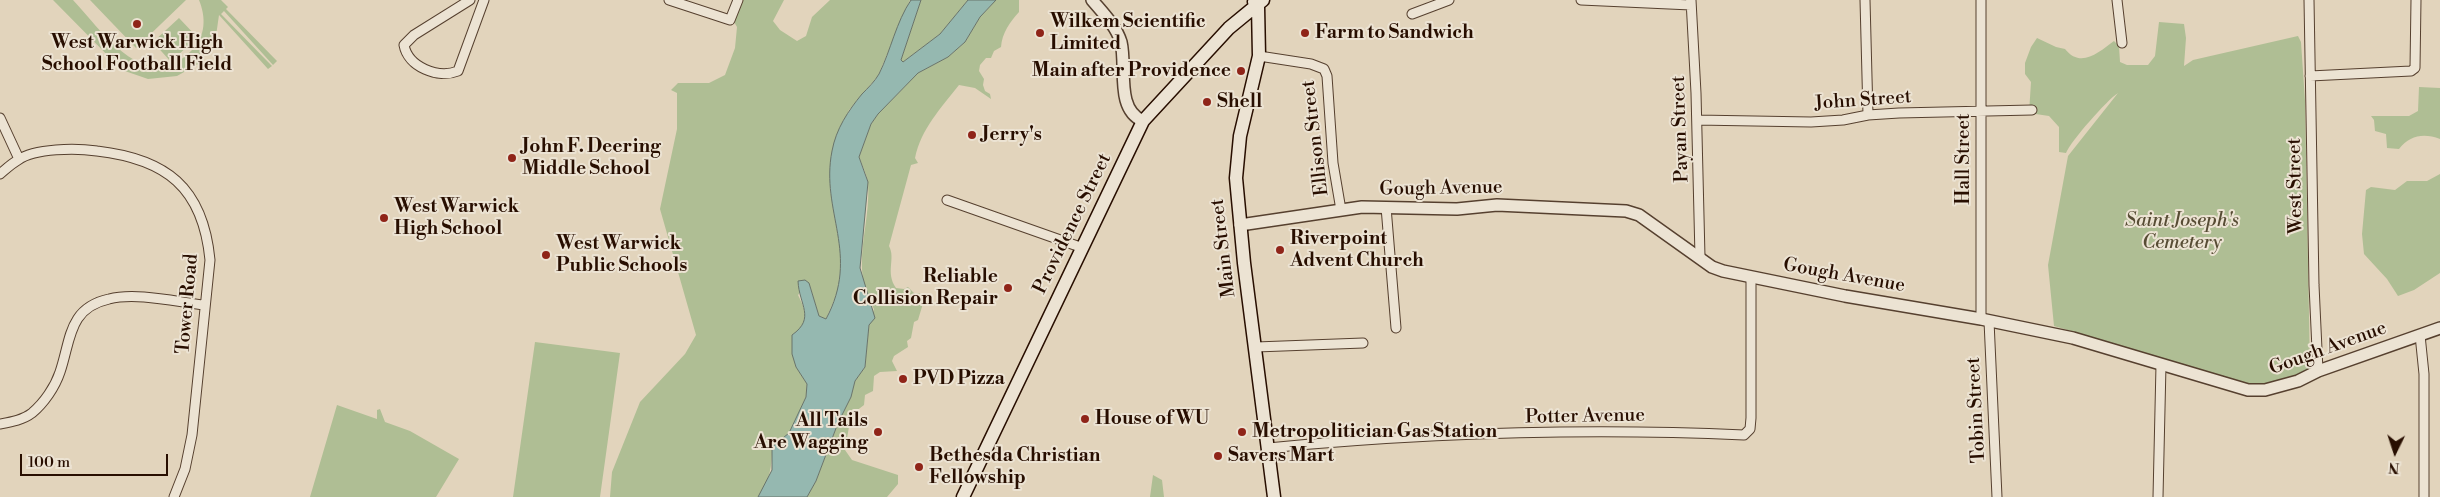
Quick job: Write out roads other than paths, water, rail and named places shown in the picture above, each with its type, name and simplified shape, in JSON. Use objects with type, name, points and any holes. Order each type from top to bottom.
[{"type":"main road","name":"Providence Street","points":[[963,497],[1143,121],[1229,28],[1258,2]]},
{"type":"main road","name":"Main Street","points":[[1258,2],[1259,56],[1238,150],[1236,178],[1240,225],[1274,497]]},
{"type":"street","points":[[470,0],[414,35],[404,45],[406,52],[413,62],[429,71],[451,74],[458,71],[484,0]]},
{"type":"street","points":[[669,0],[730,20],[738,0]]},
{"type":"street","points":[[1092,0],[1110,20],[1120,42],[1126,104],[1134,117],[1143,121]]},
{"type":"street","points":[[1412,14],[1449,0]]},
{"type":"street","points":[[1581,0],[1691,3]]},
{"type":"street","points":[[1865,0],[1868,115]]},
{"type":"street","name":"Hall Street","points":[[1981,0],[1985,320]]},
{"type":"street","points":[[2117,0],[2122,43]]},
{"type":"street","name":"West Street","points":[[2308,0],[2314,304],[2318,371]]},
{"type":"street","points":[[2310,76],[2411,71],[2415,68],[2416,0]]},
{"type":"street","name":"Payan Street","points":[[1691,3],[1697,120],[1700,257]]},
{"type":"street","name":"Ellison Street","points":[[1259,56],[1312,64],[1324,69],[1327,76],[1333,163],[1341,210]]},
{"type":"street","name":"John Street","points":[[1697,120],[1819,121],[1843,120],[1868,115],[2032,110]]},
{"type":"street","points":[[0,118],[19,159],[0,174]]},
{"type":"street","name":"Tower Road","points":[[19,159],[66,150],[116,152],[151,163],[171,175],[188,194],[207,235],[210,260],[192,435],[185,469],[174,497]]},
{"type":"street","points":[[947,200],[1083,248]]},
{"type":"street","name":"Gough Avenue","points":[[1240,225],[1341,210],[1386,207],[1457,209],[1498,205],[1626,210],[1639,215],[1712,267],[1751,278],[1985,320],[2073,338],[2232,386],[2256,390],[2265,390],[2298,381],[2318,371],[2440,328]]},
{"type":"street","points":[[1386,207],[1396,328]]},
{"type":"street","name":"Potter Avenue","points":[[1268,448],[1363,440],[1608,431],[1744,435],[1750,429],[1751,418],[1751,278]]},
{"type":"street","points":[[0,424],[31,414],[52,390],[59,375],[72,327],[78,317],[98,302],[119,297],[204,305]]},
{"type":"street","name":"Tobin Street","points":[[1985,320],[1997,497]]},
{"type":"street","points":[[2420,335],[2424,374],[2424,497]]},
{"type":"street","points":[[1256,347],[1363,343]]},
{"type":"street","points":[[2158,497],[2161,365]]},
{"type":"water","points":[[911,0],[921,0],[901,60],[903,62],[940,34],[968,0],[996,0],[980,17],[965,42],[948,57],[918,73],[878,114],[871,124],[859,157],[868,182],[860,268],[875,318],[869,325],[865,367],[855,381],[851,397],[838,423],[816,481],[807,497],[758,497],[772,470],[772,447],[789,433],[806,397],[807,384],[796,367],[792,354],[792,335],[799,329],[805,317],[798,281],[805,280],[809,283],[819,316],[826,319],[836,296],[840,274],[840,253],[831,194],[830,173],[834,143],[847,114],[879,74],[901,17]]},
{"type":"place","name":"West Warwick High School Football Field","points":[[137,24]]},
{"type":"place","name":"Wilkem Scientific Limited","points":[[1040,33]]},
{"type":"place","name":"Farm to Sandwich","points":[[1305,33]]},
{"type":"place","name":"Main after Providence","points":[[1241,71]]},
{"type":"place","name":"Shell","points":[[1207,102]]},
{"type":"place","name":"Jerry's","points":[[972,135]]},
{"type":"place","name":"John F. Deering Middle School","points":[[512,158]]},
{"type":"place","name":"West Warwick High School","points":[[384,218]]},
{"type":"place","name":"Riverpoint Advent Church","points":[[1280,250]]},
{"type":"place","name":"West Warwick Public Schools","points":[[546,255]]},
{"type":"place","name":"Reliable Collision Repair","points":[[1008,288]]},
{"type":"place","name":"PVD Pizza","points":[[903,379]]},
{"type":"place","name":"House of WU","points":[[1085,419]]},
{"type":"place","name":"All Tails Are Wagging","points":[[878,432]]},
{"type":"place","name":"Metropolitician Gas Station","points":[[1242,432]]},
{"type":"place","name":"Savers Mart","points":[[1218,456]]},
{"type":"place","name":"Bethesda Christian Fellowship","points":[[919,467]]},
{"type":"park label","name":"Saint Joseph's Cemetery","points":[[2182,232]]}]
